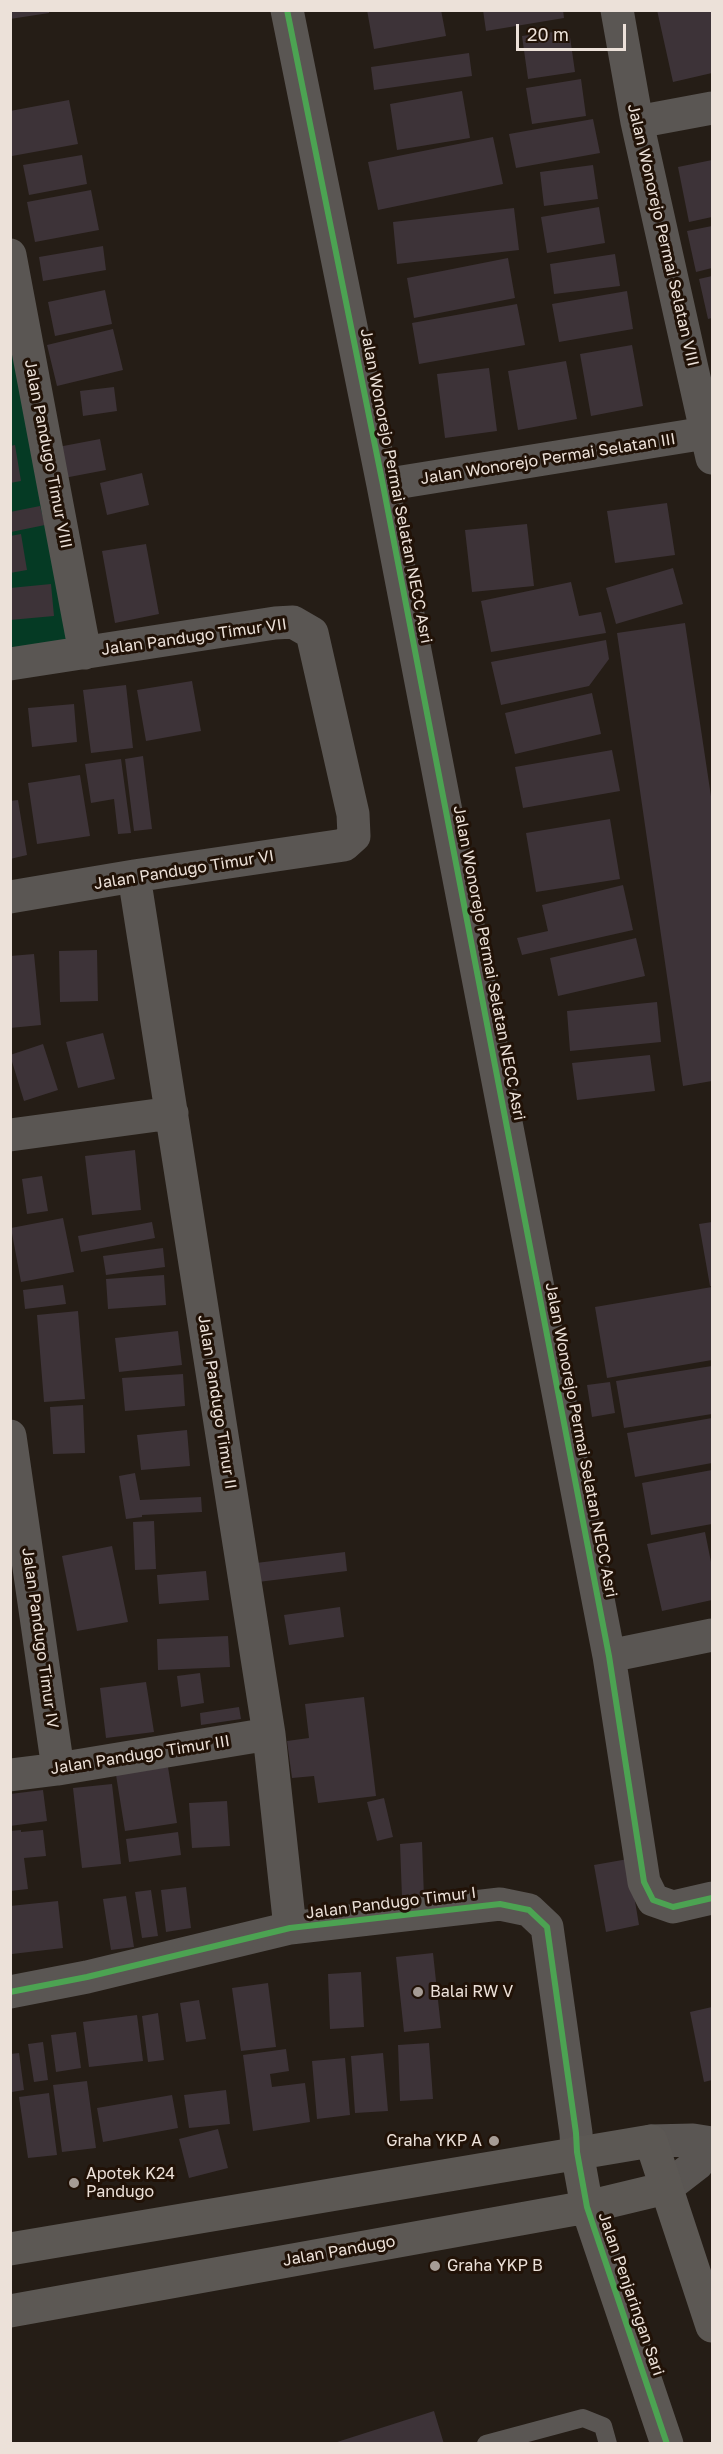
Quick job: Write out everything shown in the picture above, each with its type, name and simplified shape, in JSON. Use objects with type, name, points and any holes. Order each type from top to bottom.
[{"type":"street","name":"Jalan Wonorejo Permai Selatan NECC Asri","points":[[287,10],[383,485],[609,1656],[644,1882],[653,1900],[673,1907],[712,1898]]},
{"type":"street","name":"Jalan Wonorejo Permai Selatan VIII","points":[[616,10],[637,122],[711,441]]},
{"type":"street","points":[[637,122],[712,108]]},
{"type":"street","name":"Jalan Pandugo Timur VIII","points":[[10,255],[85,653]]},
{"type":"street","name":"Jalan Wonorejo Permai Selatan III","points":[[383,485],[711,441]]},
{"type":"street","name":"Jalan Pandugo Timur VII","points":[[10,664],[293,622],[312,633],[353,814],[354,836]]},
{"type":"street","name":"Jalan Pandugo Timur VI","points":[[10,897],[344,845],[354,836]]},
{"type":"street","name":"Jalan Pandugo Timur II","points":[[134,876],[268,1734],[290,1929]]},
{"type":"street","points":[[10,1135],[172,1113]]},
{"type":"street","name":"Jalan Pandugo Timur IV","points":[[10,1436],[58,1769]]},
{"type":"street","points":[[609,1656],[712,1635]]},
{"type":"street","name":"Jalan Pandugo Timur III","points":[[10,1775],[268,1734]]},
{"type":"street","name":"Jalan Pandugo Timur I","points":[[10,1992],[87,1977],[290,1929],[500,1904],[529,1910],[547,1927],[577,2151]]},
{"type":"street","points":[[10,2249],[577,2151],[651,2141],[693,2140],[712,2143],[697,2164],[666,2188]]},
{"type":"street","points":[[651,2141],[712,2326]]},
{"type":"street","name":"Jalan Penjaringan Sari","points":[[577,2151],[587,2207],[667,2444]]},
{"type":"street","name":"Jalan Pandugo","points":[[10,2311],[587,2207],[666,2188]]},
{"type":"lane","points":[[486,2444],[583,2418],[603,2426],[608,2444]]},
{"type":"green space","points":[[10,255],[85,653],[10,664]]},
{"type":"building","points":[[10,10],[49,10],[49,13],[10,19]]},
{"type":"building","points":[[367,10],[441,10],[446,36],[374,49]]},
{"type":"building","points":[[483,10],[563,10],[564,18],[486,31]]},
{"type":"building","points":[[657,10],[712,10],[712,73],[673,82]]},
{"type":"building","points":[[569,30],[575,72],[528,79],[522,36]]},
{"type":"building","points":[[469,53],[472,76],[374,90],[371,67]]},
{"type":"building","points":[[581,79],[586,116],[532,124],[526,88]]},
{"type":"building","points":[[462,91],[470,138],[397,150],[390,104]]},
{"type":"building","points":[[69,100],[78,144],[12,156],[10,111]]},
{"type":"building","points":[[593,119],[600,153],[516,168],[509,134]]},
{"type":"building","points":[[493,137],[503,184],[378,210],[368,162]]},
{"type":"building","points":[[82,155],[87,184],[29,195],[23,165]]},
{"type":"building","points":[[712,160],[712,217],[689,222],[678,167]]},
{"type":"building","points":[[593,165],[598,199],[544,206],[540,172]]},
{"type":"building","points":[[91,190],[99,230],[35,242],[27,202]]},
{"type":"building","points":[[599,207],[605,243],[547,253],[541,217]]},
{"type":"building","points":[[514,208],[519,250],[397,264],[393,222]]},
{"type":"building","points":[[712,226],[712,268],[696,272],[687,231]]},
{"type":"building","points":[[103,246],[106,270],[43,281],[39,257]]},
{"type":"building","points":[[615,254],[620,286],[554,294],[550,264]]},
{"type":"building","points":[[508,258],[515,298],[414,318],[407,278]]},
{"type":"building","points":[[712,276],[712,318],[708,319],[699,279]]},
{"type":"building","points":[[105,290],[112,324],[55,336],[48,302]]},
{"type":"building","points":[[627,291],[633,329],[559,342],[552,304]]},
{"type":"building","points":[[517,304],[525,345],[419,364],[412,323]]},
{"type":"building","points":[[113,329],[123,370],[57,386],[47,345]]},
{"type":"building","points":[[632,345],[643,406],[591,416],[580,354]]},
{"type":"building","points":[[566,361],[577,419],[518,430],[508,371]]},
{"type":"building","points":[[489,368],[497,431],[445,438],[437,374]]},
{"type":"building","points":[[114,387],[117,411],[83,416],[80,391]]},
{"type":"building","points":[[100,439],[106,470],[64,478],[58,447]]},
{"type":"building","points":[[15,445],[21,481],[10,483],[10,446]]},
{"type":"building","points":[[142,473],[149,505],[107,515],[100,483]]},
{"type":"building","points":[[667,503],[675,555],[615,563],[607,511]]},
{"type":"building","points":[[40,506],[45,525],[11,532],[10,512]]},
{"type":"building","points":[[527,524],[534,586],[472,592],[465,530]]},
{"type":"building","points":[[21,534],[27,570],[10,573],[10,536]]},
{"type":"building","points":[[146,544],[159,614],[115,623],[102,551]]},
{"type":"building","points":[[673,568],[683,604],[616,624],[606,588]]},
{"type":"building","points":[[571,582],[579,616],[601,612],[606,633],[491,652],[481,601]]},
{"type":"building","points":[[51,584],[54,616],[10,620],[10,588]]},
{"type":"building","points":[[685,623],[712,803],[712,1081],[683,1086],[617,633]]},
{"type":"building","points":[[606,640],[609,659],[589,686],[501,705],[491,662]]},
{"type":"building","points":[[192,681],[201,731],[146,741],[137,690]]},
{"type":"building","points":[[126,685],[133,748],[91,753],[83,690]]},
{"type":"building","points":[[592,693],[601,734],[515,754],[505,713]]},
{"type":"building","points":[[74,704],[77,742],[32,747],[28,708]]},
{"type":"building","points":[[612,750],[620,791],[523,808],[515,767]]},
{"type":"building","points":[[143,756],[152,829],[134,831],[125,759]]},
{"type":"building","points":[[121,759],[131,833],[118,834],[114,799],[91,803],[85,764]]},
{"type":"building","points":[[80,775],[90,836],[37,844],[28,783]]},
{"type":"building","points":[[18,800],[27,855],[10,859],[10,801]]},
{"type":"building","points":[[610,819],[620,879],[536,892],[526,833]]},
{"type":"building","points":[[623,885],[633,930],[522,955],[517,938],[548,931],[542,905]]},
{"type":"building","points":[[636,938],[645,976],[558,996],[550,958]]},
{"type":"building","points":[[97,950],[98,1001],[60,1002],[59,951]]},
{"type":"building","points":[[34,954],[41,1025],[10,1028],[10,956]]},
{"type":"building","points":[[657,1002],[661,1042],[570,1051],[567,1011]]},
{"type":"building","points":[[103,1033],[115,1079],[78,1088],[66,1042]]},
{"type":"building","points":[[43,1044],[58,1090],[24,1101],[10,1055]]},
{"type":"building","points":[[650,1055],[655,1091],[577,1100],[572,1063]]},
{"type":"building","points":[[135,1150],[141,1210],[92,1215],[85,1156]]},
{"type":"building","points":[[42,1176],[48,1211],[27,1214],[22,1179]]},
{"type":"building","points":[[63,1218],[74,1272],[21,1282],[11,1228]]},
{"type":"building","points":[[152,1222],[155,1238],[81,1252],[78,1236]]},
{"type":"building","points":[[712,1222],[712,1286],[710,1286],[699,1224]]},
{"type":"building","points":[[163,1248],[165,1267],[106,1275],[103,1256]]},
{"type":"building","points":[[164,1275],[166,1305],[108,1309],[106,1279]]},
{"type":"building","points":[[63,1285],[66,1304],[25,1309],[23,1290]]},
{"type":"building","points":[[712,1287],[712,1360],[607,1378],[595,1307]]},
{"type":"building","points":[[78,1311],[85,1399],[44,1402],[37,1315]]},
{"type":"building","points":[[178,1331],[182,1365],[119,1372],[115,1338]]},
{"type":"building","points":[[712,1366],[712,1414],[624,1428],[616,1381]]},
{"type":"building","points":[[183,1374],[185,1406],[125,1411],[122,1378]]},
{"type":"building","points":[[610,1382],[615,1413],[592,1417],[587,1385]]},
{"type":"building","points":[[83,1405],[85,1453],[53,1454],[50,1407]]},
{"type":"building","points":[[712,1418],[712,1463],[635,1477],[627,1433]]},
{"type":"building","points":[[187,1430],[190,1466],[141,1470],[137,1435]]},
{"type":"building","points":[[712,1470],[712,1524],[651,1535],[642,1483]]},
{"type":"building","points":[[135,1473],[140,1500],[201,1497],[202,1512],[142,1515],[142,1517],[126,1519],[119,1476]]},
{"type":"building","points":[[154,1521],[156,1569],[135,1570],[133,1522]]},
{"type":"building","points":[[705,1532],[712,1567],[712,1600],[662,1611],[647,1544]]},
{"type":"building","points":[[112,1546],[128,1622],[77,1631],[62,1556]]},
{"type":"building","points":[[345,1552],[347,1571],[258,1582],[256,1563]]},
{"type":"building","points":[[206,1571],[209,1600],[159,1604],[157,1575]]},
{"type":"building","points":[[340,1607],[344,1637],[289,1645],[284,1615]]},
{"type":"building","points":[[228,1636],[230,1667],[158,1670],[157,1639]]},
{"type":"building","points":[[200,1673],[204,1703],[181,1707],[177,1676]]},
{"type":"building","points":[[146,1682],[154,1732],[106,1738],[100,1688]]},
{"type":"building","points":[[364,1697],[376,1796],[318,1803],[314,1776],[292,1778],[287,1741],[309,1738],[305,1704]]},
{"type":"building","points":[[239,1707],[241,1719],[201,1725],[200,1713]]},
{"type":"building","points":[[168,1767],[177,1823],[125,1831],[116,1775]]},
{"type":"building","points":[[112,1784],[121,1864],[82,1868],[73,1788]]},
{"type":"building","points":[[43,1790],[47,1821],[10,1826],[10,1794]]},
{"type":"building","points":[[384,1798],[393,1837],[377,1841],[367,1802]]},
{"type":"building","points":[[227,1801],[230,1846],[192,1848],[189,1803]]},
{"type":"building","points":[[21,1830],[21,1832],[43,1830],[46,1856],[24,1858],[28,1889],[10,1891],[10,1831]]},
{"type":"building","points":[[178,1832],[181,1855],[129,1862],[126,1839]]},
{"type":"building","points":[[422,1842],[424,1898],[402,1898],[400,1844]]},
{"type":"building","points":[[628,1859],[639,1925],[606,1932],[594,1865]]},
{"type":"building","points":[[186,1887],[191,1928],[166,1932],[161,1890]]},
{"type":"building","points":[[151,1890],[158,1936],[142,1938],[135,1892]]},
{"type":"building","points":[[126,1896],[134,1947],[111,1950],[103,1899]]},
{"type":"building","points":[[58,1901],[63,1948],[12,1954],[10,1906]]},
{"type":"building","name":"Balai RW V","points":[[433,1953],[441,2028],[404,2032],[396,1957]]},
{"type":"building","points":[[361,1972],[364,2027],[330,2029],[328,1974]]},
{"type":"building","points":[[268,1983],[276,2047],[241,2051],[232,1988]]},
{"type":"building","points":[[199,2000],[206,2039],[186,2042],[180,2003]]},
{"type":"building","points":[[712,2007],[712,2080],[704,2082],[690,2012]]},
{"type":"building","points":[[158,2013],[164,2060],[148,2062],[142,2016]]},
{"type":"building","points":[[137,2015],[143,2061],[89,2067],[83,2022]]},
{"type":"building","points":[[76,2032],[81,2068],[56,2072],[51,2035]]},
{"type":"building","points":[[43,2042],[48,2080],[34,2082],[28,2044]]},
{"type":"building","points":[[429,2043],[433,2099],[400,2101],[398,2045]]},
{"type":"building","points":[[286,2049],[289,2071],[270,2074],[272,2087],[305,2083],[310,2122],[253,2131],[243,2055]]},
{"type":"building","points":[[19,2053],[24,2090],[12,2092],[10,2054]]},
{"type":"building","points":[[383,2053],[388,2111],[355,2113],[351,2056]]},
{"type":"building","points":[[345,2058],[350,2115],[317,2119],[312,2061]]},
{"type":"building","points":[[87,2081],[96,2148],[62,2152],[53,2085]]},
{"type":"building","points":[[226,2090],[230,2124],[189,2128],[184,2095]]},
{"type":"building","points":[[49,2093],[57,2155],[28,2158],[19,2097]]},
{"type":"building","points":[[172,2095],[178,2128],[103,2142],[97,2108]]},
{"type":"building","points":[[218,2129],[228,2168],[189,2178],[179,2139]]},
{"type":"building","points":[[434,2411],[444,2444],[334,2444],[334,2443]]},
{"type":"cycle path","points":[[287,10],[383,485],[609,1656],[644,1882],[653,1900],[673,1907],[712,1898]]},
{"type":"cycle path","points":[[10,1992],[87,1977],[290,1928],[500,1904],[529,1910],[547,1927],[577,2152],[587,2207],[667,2444]]},
{"type":"place","name":"Balai RW V","points":[[418,1992]]},
{"type":"place","name":"Graha YKP A","points":[[494,2141]]},
{"type":"place","name":"Apotek K24 Pandugo","points":[[74,2183]]},
{"type":"place","name":"Graha YKP B","points":[[435,2266]]}]
